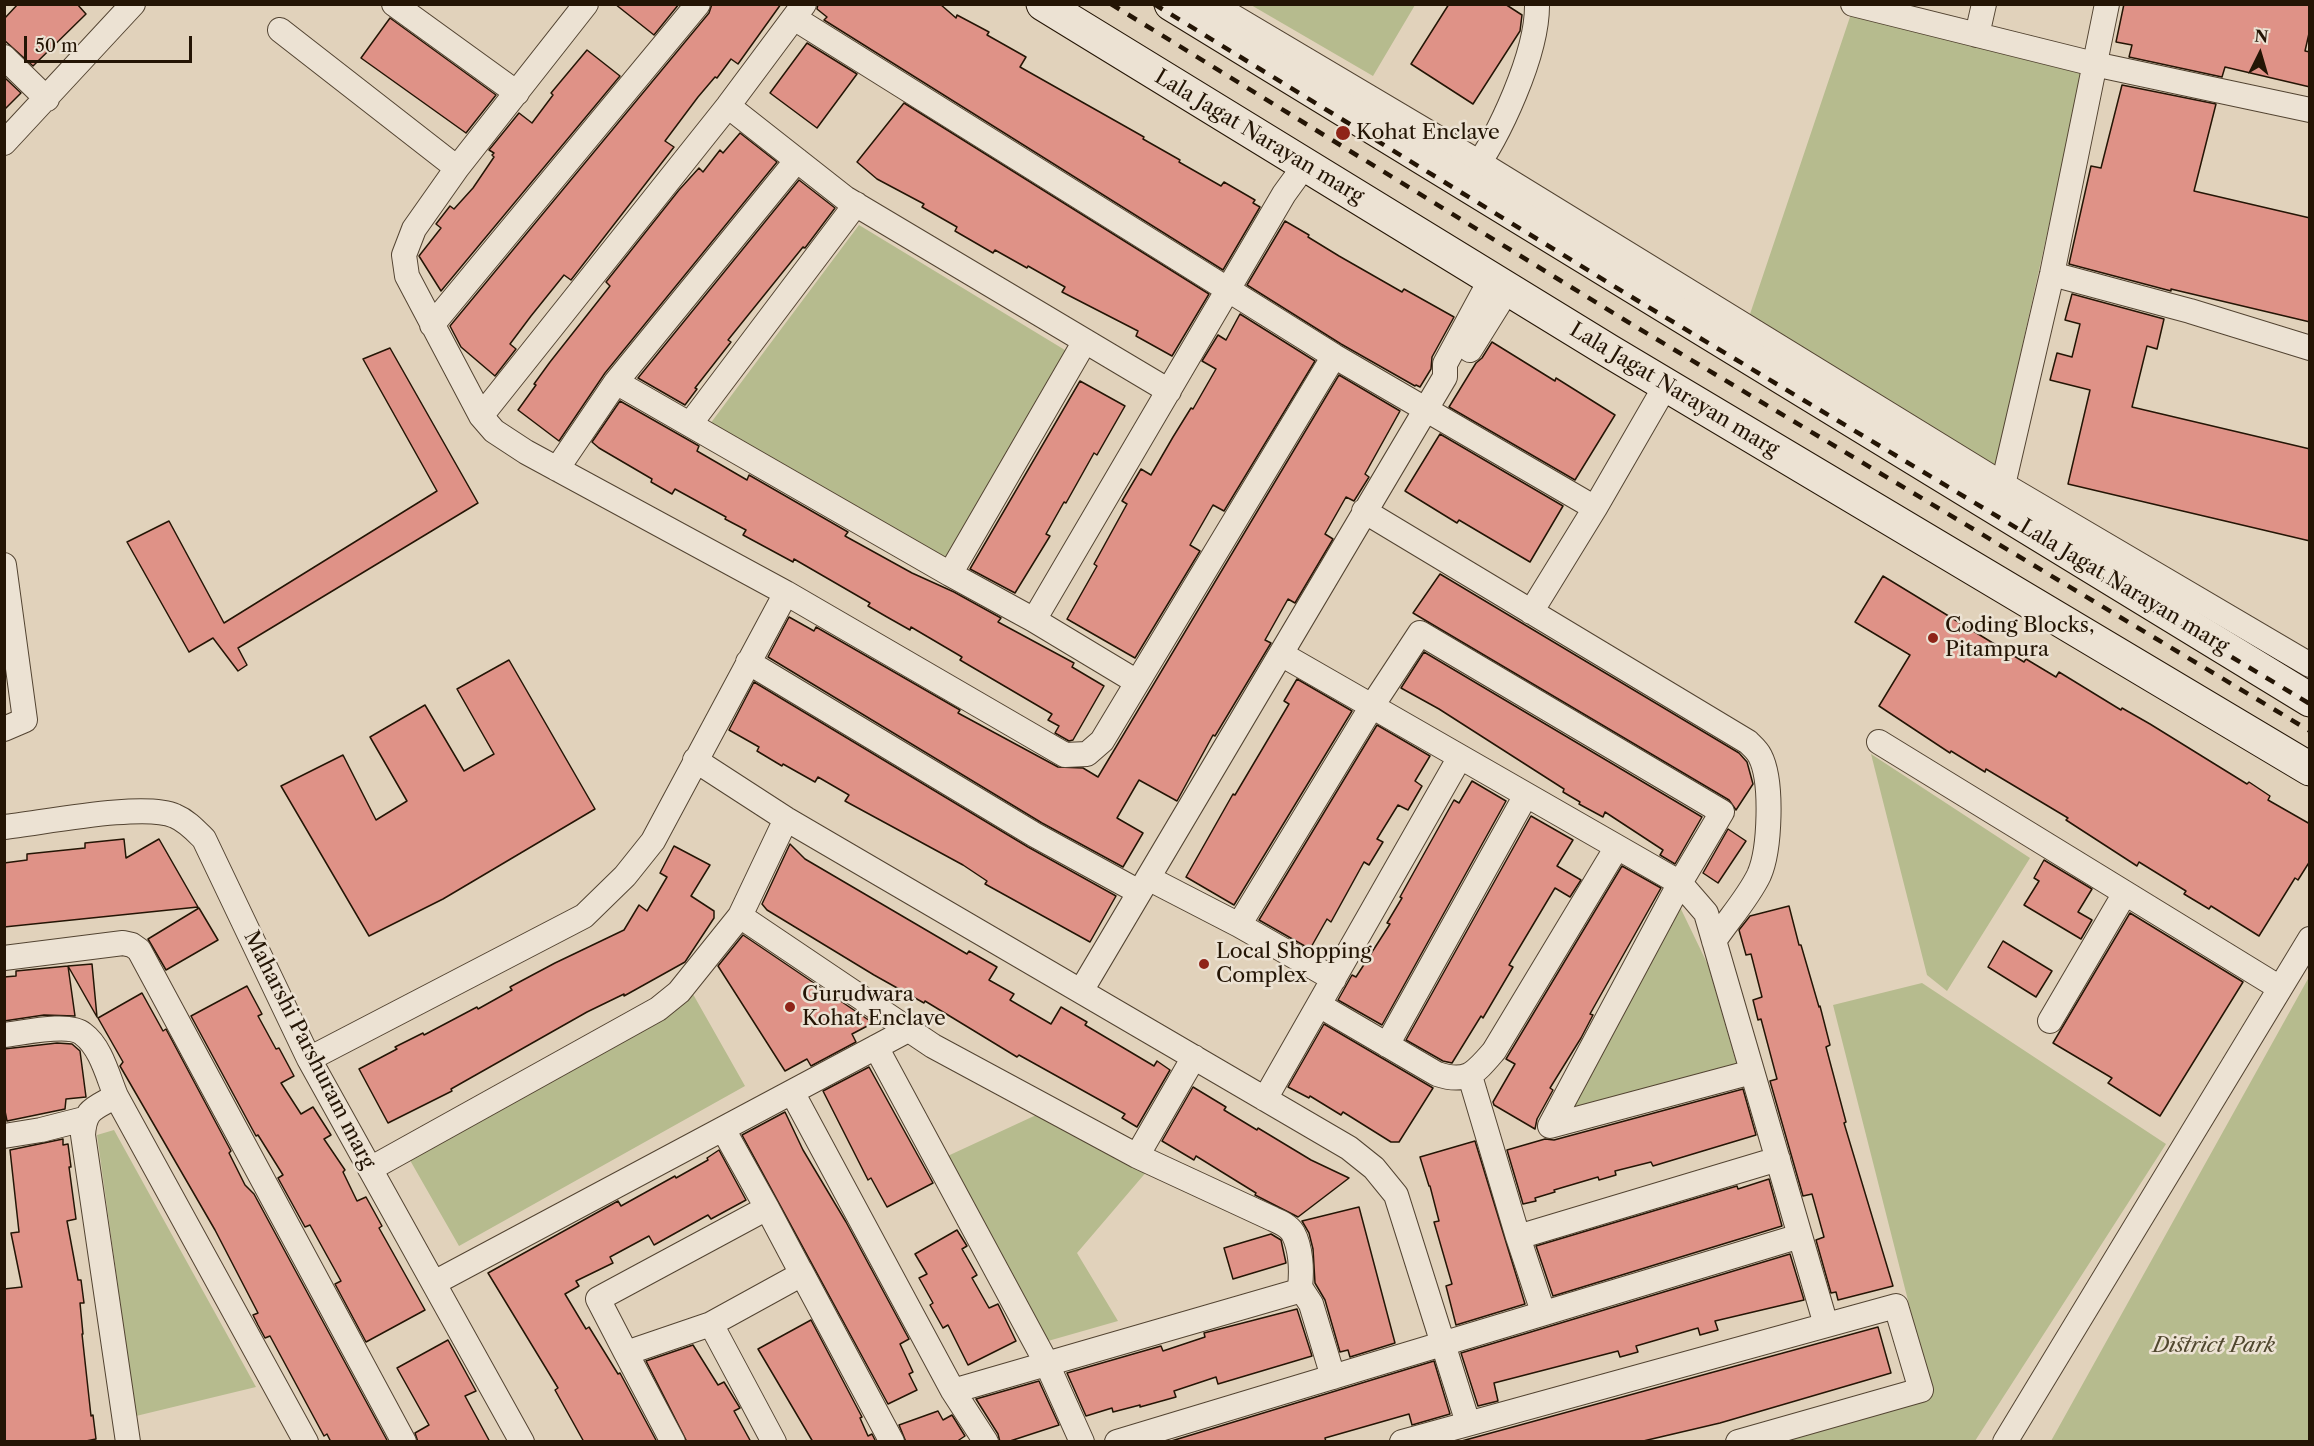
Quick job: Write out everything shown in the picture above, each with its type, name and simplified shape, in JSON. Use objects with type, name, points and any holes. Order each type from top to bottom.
[{"type":"main road","name":"Lala Jagat Narayan marg","points":[[1043,4],[1666,385],[2310,769]]},
{"type":"main road","name":"Lala Jagat Narayan marg","points":[[1171,4],[1471,174],[2000,497],[2310,700]]},
{"type":"street","points":[[4,143],[133,4]]},
{"type":"street","points":[[394,4],[517,93]]},
{"type":"street","points":[[586,4],[457,168],[414,229],[404,255],[407,276],[481,416],[494,431],[526,452],[786,593],[1065,755],[1087,754],[1102,741],[1334,356]]},
{"type":"street","points":[[432,325],[698,4]]},
{"type":"street","points":[[1212,4],[1471,174],[1516,92],[1537,20],[1537,4]]},
{"type":"street","points":[[1853,4],[2094,64],[2310,110]]},
{"type":"street","points":[[1977,35],[1984,4]]},
{"type":"street","points":[[2107,4],[2052,274],[2000,497],[2310,665]]},
{"type":"street","points":[[481,416],[728,106],[799,11],[1334,356],[1595,508]]},
{"type":"street","points":[[279,30],[457,168]]},
{"type":"street","points":[[4,57],[47,99]]},
{"type":"street","points":[[728,106],[856,204],[1169,391]]},
{"type":"street","points":[[557,469],[616,382],[797,160]]},
{"type":"street","points":[[1034,620],[1228,289],[1284,195],[1305,165]]},
{"type":"street","points":[[690,424],[856,204]]},
{"type":"street","points":[[2052,274],[2190,311],[2310,348]]},
{"type":"street","points":[[1081,990],[1426,408],[1445,377],[1456,372],[1500,284]]},
{"type":"street","points":[[950,574],[1085,341]]},
{"type":"street","points":[[616,382],[1034,620],[1137,682]]},
{"type":"street","points":[[1531,612],[1595,508],[1666,385]]},
{"type":"street","points":[[1364,511],[1748,742],[1760,755],[1767,778],[1766,854],[1758,876],[1714,941]]},
{"type":"street","points":[[4,565],[25,720],[4,729]]},
{"type":"street","points":[[309,1059],[584,916],[625,876],[653,841],[786,593]]},
{"type":"street","points":[[1239,925],[1372,706],[1420,633],[1722,812],[1680,883],[1550,1126],[1752,1072]]},
{"type":"street","points":[[1281,654],[1680,883],[1706,913],[1826,1325]]},
{"type":"street","points":[[748,662],[1035,835],[1239,925],[1334,979]]},
{"type":"street","points":[[1880,742],[2280,988]]},
{"type":"street","points":[[1265,1099],[1460,757]]},
{"type":"street","points":[[695,759],[786,819],[1349,1148],[1374,1168],[1396,1195],[1443,1345],[1473,1429]]},
{"type":"street","points":[[1387,1045],[1526,795]]},
{"type":"street","name":"Maharshi Parshuram marg","points":[[4,827],[143,810],[174,815],[191,825],[204,839],[309,1059],[522,1442]]},
{"type":"street","points":[[370,1169],[658,1009],[679,992],[740,916],[786,819]]},
{"type":"street","points":[[1319,1005],[1437,1074],[1453,1080],[1470,1076],[1494,1051],[1617,847]]},
{"type":"street","points":[[2050,1021],[2125,893]]},
{"type":"street","points":[[740,916],[942,1051],[1137,1156],[1286,1225],[1293,1233],[1300,1257],[1300,1287],[1311,1305],[1333,1377]]},
{"type":"street","points":[[2005,1442],[2310,939]]},
{"type":"street","points":[[4,958],[123,943],[139,950],[404,1442]]},
{"type":"street","points":[[4,1035],[65,1028],[82,1033],[95,1047],[116,1096],[306,1442]]},
{"type":"street","points":[[434,1283],[908,1030]]},
{"type":"street","points":[[876,1047],[1047,1364],[1073,1439]]},
{"type":"street","points":[[1137,1156],[1194,1057]]},
{"type":"street","points":[[1470,1076],[1543,1312]]},
{"type":"street","points":[[792,1092],[953,1391],[986,1442]]},
{"type":"street","points":[[4,1136],[41,1131],[84,1119],[92,1110],[116,1096]]},
{"type":"street","points":[[84,1119],[82,1135],[128,1442]]},
{"type":"street","points":[[723,1129],[892,1442]]},
{"type":"street","points":[[1518,1237],[1778,1159]]},
{"type":"street","points":[[673,1442],[598,1299],[767,1208]]},
{"type":"street","points":[[1117,1442],[1800,1236]]},
{"type":"street","points":[[626,1353],[711,1324],[802,1274],[800,1270]]},
{"type":"street","points":[[953,1391],[1295,1292],[1300,1287]]},
{"type":"street","points":[[1402,1442],[1473,1429],[1896,1306],[1921,1390],[1738,1442]]},
{"type":"street","points":[[711,1324],[774,1442]]},
{"type":"green space","points":[[1251,5],[1415,5],[1373,76]]},
{"type":"green space","points":[[1851,14],[2083,72],[1995,468],[1748,320]]},
{"type":"green space","points":[[859,225],[1083,361],[956,578],[704,432]]},
{"type":"green space","points":[[1871,754],[2030,858],[1947,991],[1927,975]]},
{"type":"green space","points":[[1679,905],[1708,965],[1740,1076],[1557,1112]]},
{"type":"green space","name":"District Park","points":[[2309,977],[2309,1441],[2051,1441]]},
{"type":"green space","points":[[685,980],[745,1086],[459,1246],[399,1141]]},
{"type":"green space","points":[[1922,983],[2166,1144],[1975,1441],[1738,1442],[1930,1387],[1833,1005]]},
{"type":"green space","points":[[1047,1110],[1148,1170],[1077,1253],[1118,1321],[1034,1345],[939,1160]]},
{"type":"green space","points":[[114,1130],[256,1387],[136,1416],[97,1135]]},
{"type":"building","points":[[18,4],[77,4],[86,14],[33,66],[4,40],[4,19]]},
{"type":"building","points":[[615,4],[679,4],[654,35]]},
{"type":"building","points":[[712,4],[781,4],[738,64],[731,59],[717,78],[715,77],[698,97],[665,141],[674,147],[571,280],[564,275],[531,316],[510,344],[516,349],[495,376],[461,347],[450,326],[709,13]]},
{"type":"building","points":[[818,4],[940,4],[956,18],[957,15],[989,32],[987,35],[1026,57],[1020,67],[1144,137],[1143,139],[1180,160],[1179,162],[1221,186],[1224,182],[1255,200],[1253,203],[1260,207],[1223,270],[824,20],[827,17],[817,9]]},
{"type":"building","points":[[1449,4],[1505,4],[1522,15],[1520,31],[1473,104],[1411,64]]},
{"type":"building","points":[[2124,4],[2310,4],[2310,29],[2305,51],[2310,52],[2310,87],[2225,67],[2222,77],[2129,57],[2132,45],[2116,42]]},
{"type":"building","points":[[390,18],[496,95],[466,133],[361,58]]},
{"type":"building","points":[[807,43],[857,74],[817,128],[770,93]]},
{"type":"building","points":[[587,50],[620,76],[441,291],[419,256],[441,228],[436,224],[450,206],[454,209],[473,188],[494,157],[492,155],[494,153],[489,150],[519,113],[532,123],[553,95],[551,93]]},
{"type":"building","points":[[4,77],[21,93],[4,110]]},
{"type":"building","points":[[2122,85],[2216,104],[2194,191],[2310,218],[2310,322],[2171,289],[2171,291],[2069,264],[2091,166],[2101,168]]},
{"type":"building","points":[[904,103],[1209,294],[1172,356],[1136,336],[1138,331],[1062,292],[1065,287],[995,250],[993,253],[955,231],[957,227],[922,207],[924,204],[877,179],[857,162]]},
{"type":"building","points":[[740,133],[777,162],[605,373],[559,441],[518,410],[550,362],[610,286],[606,282],[679,190],[699,168],[703,172],[720,150],[723,153]]},
{"type":"building","points":[[799,180],[835,208],[805,248],[803,247],[728,340],[731,342],[695,388],[697,389],[685,405],[638,378]]},
{"type":"building","points":[[1285,221],[1339,256],[1402,292],[1404,289],[1454,317],[1432,357],[1431,369],[1420,387],[1341,344],[1247,285]]},
{"type":"building","points":[[2072,294],[2164,319],[2157,349],[2147,346],[2132,407],[2310,449],[2310,541],[2068,484],[2090,390],[2050,380],[2057,353],[2072,357],[2080,324],[2065,320]]},
{"type":"building","points":[[1240,314],[1315,361],[1224,511],[1213,505],[1190,545],[1200,551],[1135,658],[1067,619],[1097,566],[1094,564],[1127,504],[1122,501],[1141,469],[1151,475],[1191,408],[1193,409],[1216,369],[1202,361],[1218,335],[1226,340]]},
{"type":"building","points":[[1492,342],[1615,415],[1575,480],[1449,407]]},
{"type":"building","points":[[390,348],[478,503],[238,648],[247,665],[238,671],[213,638],[189,652],[127,542],[169,521],[224,623],[437,491],[363,359]]},
{"type":"building","points":[[1339,375],[1400,411],[1365,474],[1369,477],[1354,501],[1346,497],[1325,534],[1333,539],[1295,603],[1288,599],[1265,640],[1271,643],[1215,736],[1213,735],[1177,801],[1139,780],[1117,818],[1143,833],[1123,867],[1042,823],[768,657],[789,617],[814,631],[816,627],[960,710],[958,713],[1058,767],[1083,768],[1098,777]]},
{"type":"building","points":[[1080,381],[1125,406],[1097,455],[1094,453],[1066,503],[1064,502],[1046,534],[1050,536],[1015,593],[970,569]]},
{"type":"building","points":[[620,401],[699,446],[697,451],[747,480],[749,475],[848,532],[845,536],[1001,618],[998,622],[1074,663],[1072,667],[1104,686],[1073,740],[1069,741],[1055,733],[1059,726],[1048,720],[1052,714],[960,660],[962,657],[911,627],[910,630],[868,606],[870,603],[794,559],[793,562],[743,535],[746,530],[725,519],[726,517],[675,489],[672,494],[651,482],[652,479],[599,448],[592,442]]},
{"type":"building","points":[[1440,434],[1563,506],[1530,562],[1459,520],[1457,523],[1405,491]]},
{"type":"building","points":[[1440,574],[1739,753],[1747,762],[1753,784],[1736,810],[1729,800],[1413,613]]},
{"type":"building","points":[[1883,576],[2024,662],[2026,659],[2056,677],[2059,672],[2121,710],[2122,708],[2150,724],[2247,784],[2249,782],[2270,796],[2268,800],[2310,824],[2310,861],[2298,880],[2295,878],[2259,936],[2211,906],[2209,909],[2184,894],[2186,891],[2139,862],[2137,866],[2066,820],[2068,818],[1986,769],[1985,772],[1951,751],[1950,753],[1879,706],[1910,655],[1855,622]]},
{"type":"building","points":[[1424,652],[1702,817],[1675,864],[1660,855],[1663,850],[1605,812],[1603,817],[1579,804],[1580,802],[1563,792],[1564,789],[1439,709],[1401,688]]},
{"type":"building","points":[[509,660],[595,809],[443,899],[369,936],[281,786],[343,755],[376,820],[407,801],[370,737],[425,705],[464,771],[494,754],[457,689]]},
{"type":"building","points":[[1297,679],[1352,711],[1234,905],[1186,877],[1233,794],[1235,795],[1289,704],[1284,701]]},
{"type":"building","points":[[754,682],[1028,847],[1116,896],[1090,942],[985,884],[987,881],[963,865],[845,801],[849,795],[818,777],[815,782],[783,764],[782,766],[757,751],[759,747],[729,730]]},
{"type":"building","points":[[1377,725],[1430,756],[1415,781],[1422,786],[1408,810],[1398,805],[1377,839],[1383,842],[1369,865],[1364,862],[1331,922],[1327,919],[1310,949],[1259,920]]},
{"type":"building","points":[[1472,781],[1506,801],[1382,1025],[1338,1000],[1352,975],[1356,977],[1390,924],[1387,923],[1402,898],[1400,897],[1454,800],[1459,803]]},
{"type":"building","points":[[1531,816],[1573,840],[1557,866],[1581,880],[1570,897],[1555,888],[1509,965],[1513,967],[1483,1018],[1481,1016],[1452,1063],[1443,1061],[1406,1040]]},
{"type":"building","points":[[1728,829],[1746,841],[1718,883],[1703,873]]},
{"type":"building","points":[[124,839],[126,858],[159,839],[198,907],[4,927],[4,863],[27,860],[27,854],[85,848],[85,843]]},
{"type":"building","points":[[790,844],[805,859],[967,954],[969,951],[997,967],[989,980],[1014,994],[1010,1000],[1051,1024],[1061,1007],[1087,1022],[1085,1025],[1154,1066],[1157,1061],[1170,1070],[1137,1127],[1122,1118],[1125,1114],[1019,1055],[1017,1057],[767,910],[762,904]]},
{"type":"building","points":[[674,846],[710,865],[691,896],[714,911],[714,918],[685,962],[624,996],[624,994],[587,1012],[451,1089],[452,1091],[388,1123],[359,1069],[397,1049],[395,1047],[423,1033],[424,1035],[477,1007],[478,1009],[512,990],[510,987],[555,963],[624,930],[639,905],[647,911],[667,877],[660,873]]},
{"type":"building","points":[[2044,860],[2092,889],[2078,912],[2092,920],[2081,939],[2024,905],[2039,881],[2034,878]]},
{"type":"building","points":[[1622,866],[1661,888],[1590,1014],[1593,1015],[1581,1038],[1550,1088],[1553,1090],[1537,1119],[1535,1129],[1494,1105],[1493,1102],[1515,1064],[1506,1059]]},
{"type":"building","points":[[1789,906],[1830,1045],[1826,1047],[1846,1122],[1844,1123],[1893,1286],[1838,1300],[1836,1292],[1831,1293],[1816,1240],[1824,1237],[1812,1194],[1803,1196],[1770,1081],[1777,1079],[1761,1019],[1758,1020],[1753,1000],[1762,997],[1751,954],[1746,955],[1739,930],[1750,916]]},
{"type":"building","points":[[199,908],[218,940],[166,970],[148,939]]},
{"type":"building","points":[[2130,913],[2243,982],[2160,1116],[2108,1083],[2112,1078],[2053,1043]]},
{"type":"building","points":[[743,935],[873,1023],[852,1034],[856,1042],[811,1066],[807,1059],[785,1071],[718,966]]},
{"type":"building","points":[[2003,941],[2052,971],[2036,997],[1988,967]]},
{"type":"building","points":[[92,964],[97,1017],[68,966]]},
{"type":"building","points":[[68,966],[75,1016],[44,1015],[4,1021],[4,977],[16,976],[16,971]]},
{"type":"building","points":[[247,986],[262,1014],[258,1016],[294,1076],[281,1083],[301,1114],[313,1107],[331,1135],[324,1139],[345,1170],[343,1172],[357,1201],[366,1197],[382,1226],[379,1228],[425,1310],[366,1342],[335,1284],[341,1281],[310,1225],[305,1227],[278,1178],[283,1175],[258,1135],[256,1136],[191,1016]]},
{"type":"building","points":[[142,993],[163,1031],[166,1029],[231,1151],[229,1153],[245,1185],[254,1194],[388,1442],[331,1442],[327,1434],[324,1436],[270,1336],[265,1338],[253,1315],[258,1313],[215,1230],[120,1066],[123,1062],[98,1018]]},
{"type":"building","points":[[1324,1024],[1433,1088],[1399,1142],[1391,1142],[1343,1112],[1341,1115],[1310,1096],[1309,1098],[1288,1087]]},
{"type":"building","points":[[57,1043],[72,1044],[80,1051],[86,1097],[66,1099],[65,1109],[7,1121],[4,1106],[4,1049]]},
{"type":"building","points":[[869,1067],[933,1183],[887,1207],[871,1178],[868,1180],[823,1091]]},
{"type":"building","points":[[1193,1087],[1226,1107],[1224,1110],[1257,1130],[1258,1128],[1311,1160],[1349,1178],[1298,1217],[1255,1195],[1256,1193],[1196,1156],[1194,1160],[1162,1141]]},
{"type":"building","points":[[1743,1089],[1756,1135],[1653,1166],[1651,1162],[1615,1171],[1616,1175],[1599,1180],[1598,1177],[1554,1190],[1555,1192],[1535,1198],[1536,1201],[1523,1204],[1507,1150],[1545,1139],[1554,1140]]},
{"type":"building","points":[[785,1112],[803,1150],[846,1222],[909,1339],[900,1344],[913,1372],[909,1374],[917,1390],[888,1404],[742,1135]]},
{"type":"building","points":[[63,1139],[63,1145],[68,1144],[76,1219],[67,1221],[78,1280],[81,1280],[84,1303],[80,1303],[82,1334],[91,1416],[93,1415],[96,1439],[81,1442],[4,1442],[4,1289],[22,1287],[11,1233],[19,1232],[10,1150]]},
{"type":"building","points":[[1475,1141],[1525,1304],[1456,1325],[1446,1286],[1452,1284],[1434,1222],[1439,1221],[1420,1157]]},
{"type":"building","points":[[719,1150],[746,1200],[711,1219],[708,1215],[654,1245],[649,1236],[610,1257],[613,1263],[576,1281],[579,1286],[565,1294],[586,1329],[589,1327],[618,1374],[620,1373],[657,1442],[584,1442],[555,1390],[558,1388],[488,1273],[618,1201],[621,1206],[675,1176],[676,1178],[708,1160],[707,1158]]},
{"type":"building","points":[[1769,1179],[1782,1226],[1553,1296],[1536,1246],[1737,1186],[1738,1189]]},
{"type":"building","points":[[1359,1207],[1395,1343],[1350,1357],[1348,1350],[1340,1352],[1325,1300],[1315,1283],[1313,1249],[1309,1233],[1302,1221]]},
{"type":"building","points":[[957,1230],[967,1246],[962,1249],[977,1275],[972,1278],[989,1308],[998,1304],[1016,1341],[968,1365],[948,1325],[943,1328],[930,1305],[933,1303],[919,1278],[927,1274],[915,1254]]},
{"type":"building","points":[[1271,1234],[1281,1240],[1286,1263],[1233,1279],[1224,1248]]},
{"type":"building","points":[[1790,1254],[1804,1300],[1715,1321],[1718,1330],[1700,1335],[1698,1328],[1636,1346],[1638,1352],[1620,1357],[1618,1351],[1494,1383],[1498,1401],[1478,1406],[1461,1353]]},
{"type":"building","points":[[1297,1309],[1312,1356],[1218,1384],[1216,1377],[1174,1391],[1176,1397],[1113,1412],[1112,1408],[1086,1416],[1067,1373],[1161,1346],[1163,1351],[1205,1337],[1204,1333]]},
{"type":"building","points":[[811,1320],[862,1417],[860,1418],[868,1436],[872,1434],[876,1442],[813,1442],[758,1349]]},
{"type":"building","points":[[1878,1327],[1891,1373],[1720,1423],[1639,1442],[1458,1442]]},
{"type":"building","points":[[448,1340],[476,1391],[465,1396],[490,1442],[418,1442],[415,1433],[429,1425],[397,1368]]},
{"type":"building","points":[[693,1345],[718,1385],[724,1382],[740,1408],[734,1411],[751,1442],[687,1442],[646,1361]]},
{"type":"building","points":[[1434,1361],[1450,1414],[1412,1425],[1409,1414],[1325,1438],[1326,1442],[1168,1442]]},
{"type":"building","points":[[1039,1381],[1059,1425],[1007,1442],[1000,1442],[998,1434],[976,1399]]},
{"type":"building","points":[[938,1411],[943,1420],[952,1415],[965,1436],[956,1442],[906,1442],[899,1425]]},
{"type":"railway","points":[[1111,4],[1623,319],[2310,731]]},
{"type":"railway","points":[[1154,4],[1635,299],[2310,704]]},
{"type":"place","name":"Kohat Enclave","points":[[1343,133]]},
{"type":"place","name":"Coding Blocks, Pitampura","points":[[1933,638]]},
{"type":"place","name":"Local Shopping Complex","points":[[1204,964]]},
{"type":"place","name":"Gurudwara Kohat Enclave","points":[[790,1007]]}]
